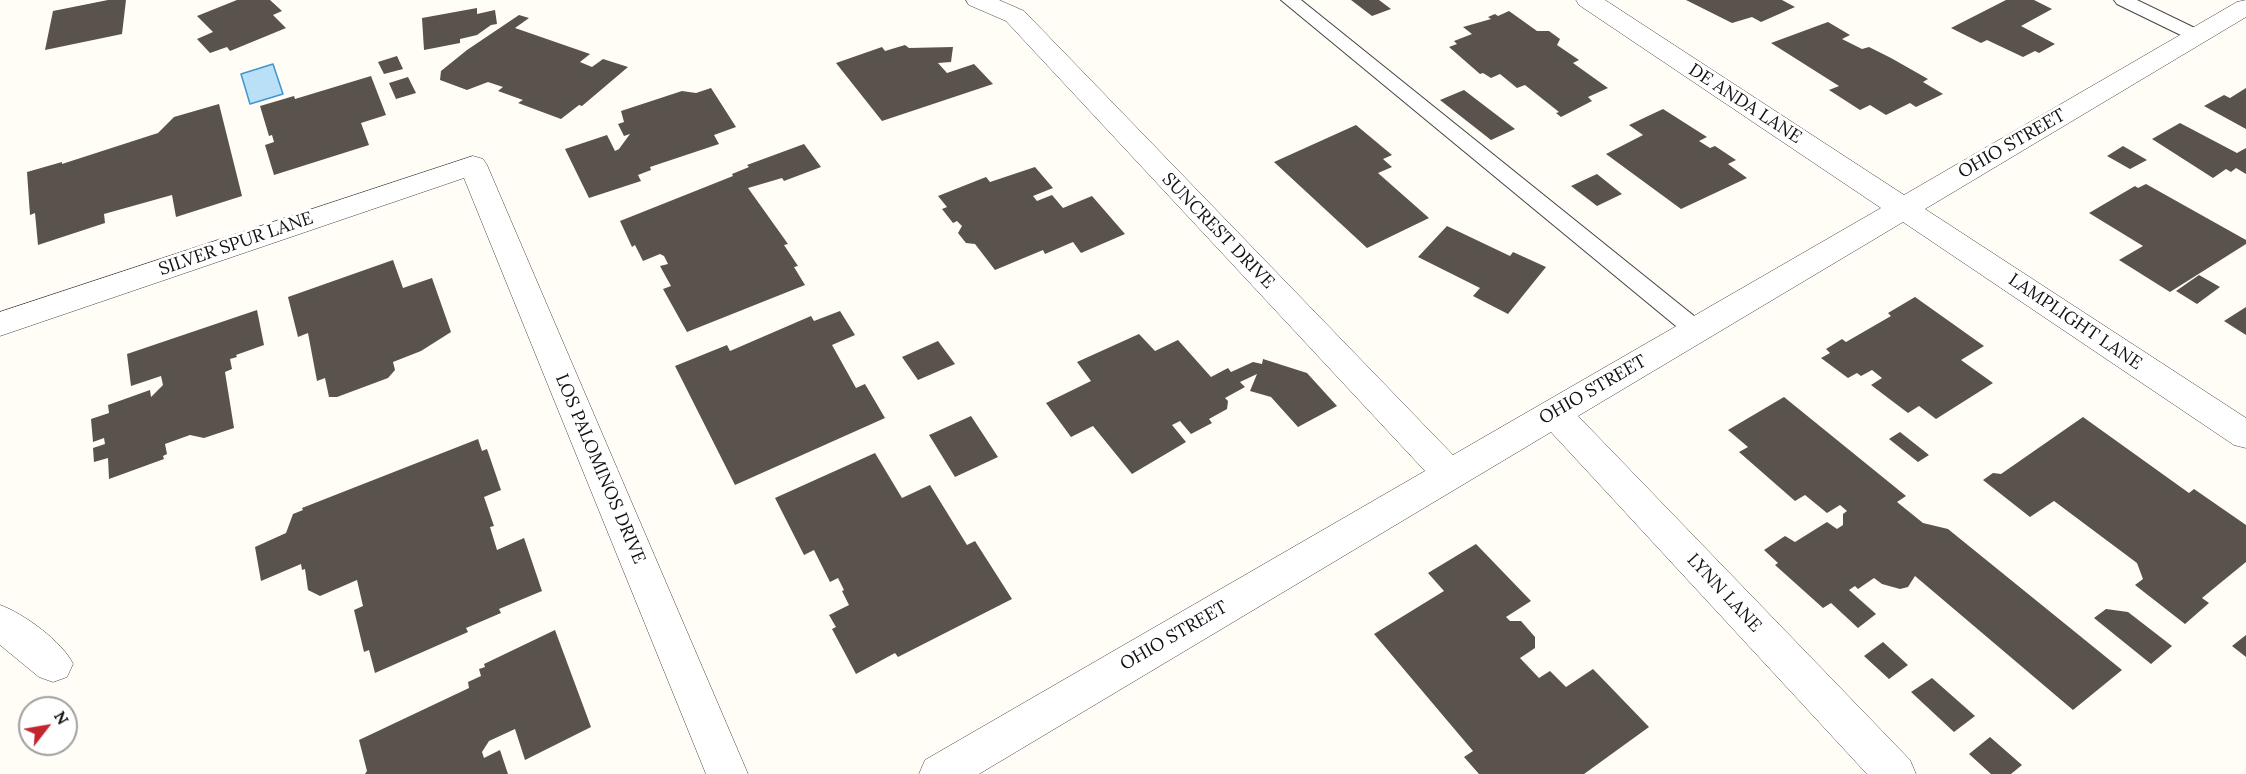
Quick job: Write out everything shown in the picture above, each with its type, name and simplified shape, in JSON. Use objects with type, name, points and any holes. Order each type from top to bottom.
[{"type":"street","name":"SUNCREST DRIVE","points":[[978,0],[1015,16],[1450,474]]},
{"type":"street","name":"DE ANDA LANE","points":[[1588,0],[1903,208]]},
{"type":"street","name":"OHIO STREET","points":[[940,774],[1903,208],[2227,25]]},
{"type":"street","name":"SILVER SPUR LANE","points":[[0,324],[473,165]]},
{"type":"street","name":"LOS PALOMINOS DRIVE","points":[[473,165],[727,774]]},
{"type":"street","name":"LAMPLIGHT LANE","points":[[1903,208],[2246,435]]},
{"type":"street","name":"LYNN LANE","points":[[1554,413],[1895,774]]},
{"type":"street","points":[[0,622],[53,664]]},
{"type":"lane","points":[[1290,0],[1695,330]]},
{"type":"lane","points":[[2123,0],[2227,25]]},
{"type":"water","points":[[273,64],[283,94],[250,104],[241,74]]},
{"type":"building","points":[[108,0],[126,0],[122,34],[45,50],[53,11]]},
{"type":"building","points":[[237,0],[270,0],[282,11],[273,15],[286,28],[230,51],[227,47],[210,53],[197,39],[213,32],[197,16]]},
{"type":"building","points":[[1351,0],[1379,0],[1391,9],[1372,16]]},
{"type":"building","points":[[1686,0],[1782,0],[1795,7],[1761,22],[1752,17],[1732,23]]},
{"type":"building","points":[[2006,0],[2034,0],[2052,9],[2021,26],[2055,44],[2039,53],[2035,51],[2023,57],[1987,40],[1981,43],[1951,28]]},
{"type":"building","points":[[477,8],[477,14],[495,10],[497,24],[491,25],[477,35],[460,39],[460,43],[424,50],[422,18]]},
{"type":"building","points":[[1509,11],[1537,31],[1549,31],[1560,39],[1557,45],[1579,60],[1573,63],[1608,88],[1588,97],[1592,101],[1561,117],[1556,113],[1559,112],[1525,85],[1517,88],[1500,74],[1491,78],[1483,73],[1480,74],[1449,47],[1457,44],[1454,41],[1472,34],[1463,27]]},
{"type":"building","points":[[519,15],[529,18],[515,28],[590,54],[580,62],[592,67],[603,59],[628,67],[582,106],[579,105],[561,119],[518,103],[523,100],[498,91],[503,87],[488,82],[467,90],[440,80],[441,71],[467,50]]},
{"type":"building","points":[[1828,22],[1850,35],[1842,39],[1862,49],[1869,47],[1891,58],[1928,79],[1923,82],[1943,94],[1916,107],[1910,103],[1886,115],[1870,105],[1860,110],[1829,90],[1839,86],[1771,43]]},
{"type":"building","points":[[905,45],[909,48],[953,47],[951,62],[938,63],[947,73],[974,64],[993,84],[882,121],[836,63],[882,47],[885,51]]},
{"type":"building","points":[[397,56],[403,69],[384,74],[378,62]]},
{"type":"building","points":[[371,76],[386,115],[361,123],[369,145],[274,175],[265,145],[274,142],[272,135],[269,136],[260,106],[294,96],[295,99]]},
{"type":"building","points":[[408,77],[416,93],[396,99],[389,83]]},
{"type":"building","points":[[711,88],[736,127],[714,135],[719,144],[650,167],[651,170],[638,175],[641,181],[589,198],[565,149],[607,135],[615,151],[630,134],[624,136],[618,124],[624,122],[621,111],[682,91],[696,93]]},
{"type":"building","points":[[2246,88],[2246,129],[2204,106],[2224,95],[2230,98]]},
{"type":"building","points":[[1464,90],[1515,129],[1491,140],[1440,100]]},
{"type":"building","points":[[219,104],[242,196],[176,217],[172,195],[104,214],[105,223],[38,245],[35,213],[30,215],[27,172],[62,162],[62,164],[158,133],[174,117]]},
{"type":"building","points":[[1663,109],[1707,137],[1699,141],[1710,148],[1715,146],[1736,160],[1728,164],[1747,178],[1681,209],[1606,154],[1643,135],[1629,125]]},
{"type":"building","points":[[2180,123],[2237,153],[2246,148],[2246,174],[2236,168],[2231,172],[2226,169],[2213,178],[2152,139]]},
{"type":"building","points":[[1356,125],[1392,155],[1383,159],[1392,167],[1378,173],[1429,218],[1367,248],[1274,162]]},
{"type":"building","points":[[804,144],[821,167],[784,181],[782,178],[748,188],[788,244],[784,245],[798,266],[794,267],[805,285],[687,332],[663,289],[671,286],[660,266],[668,264],[664,256],[660,254],[643,261],[635,245],[632,247],[620,221],[733,176],[732,174],[749,167],[747,165]]},
{"type":"building","points":[[2123,146],[2147,160],[2130,169],[2107,156]]},
{"type":"building","points":[[1035,167],[1053,188],[1033,196],[1037,201],[1052,195],[1063,208],[1092,196],[1125,234],[1081,253],[1073,242],[1045,254],[1043,250],[995,270],[975,244],[966,243],[958,233],[962,226],[957,221],[953,223],[942,209],[947,207],[938,196],[986,177],[990,182]]},
{"type":"building","points":[[1597,174],[1622,194],[1597,206],[1571,186]]},
{"type":"building","points":[[2146,184],[2246,240],[2246,244],[2170,292],[2119,260],[2143,246],[2089,213],[2135,186],[2138,188]]},
{"type":"building","points":[[1447,226],[1510,256],[1513,252],[1546,267],[1508,314],[1473,296],[1480,288],[1418,257]]},
{"type":"building","points":[[393,260],[403,288],[432,278],[451,332],[421,351],[393,362],[395,370],[388,378],[337,397],[329,397],[325,378],[317,381],[308,333],[298,337],[288,297]]},
{"type":"building","points":[[2199,275],[2220,287],[2197,304],[2176,291]]},
{"type":"building","points":[[1915,297],[1984,346],[1961,360],[1993,383],[1936,419],[1919,406],[1908,413],[1871,385],[1882,378],[1872,370],[1861,376],[1857,373],[1848,378],[1821,358],[1830,353],[1826,349],[1842,339],[1846,342],[1891,316],[1888,313]]},
{"type":"building","points":[[2246,307],[2246,335],[2224,321]]},
{"type":"building","points":[[257,310],[264,345],[230,359],[232,369],[225,372],[234,428],[204,438],[190,435],[165,444],[167,454],[163,456],[164,459],[109,479],[108,458],[94,462],[93,448],[105,444],[104,438],[93,442],[91,419],[109,413],[108,405],[150,390],[151,397],[163,385],[161,376],[131,386],[127,354]]},
{"type":"building","points":[[840,311],[855,335],[832,345],[856,388],[865,384],[885,418],[735,485],[675,366],[727,345],[730,351],[811,316],[814,321]]},
{"type":"building","points":[[1139,334],[1155,351],[1178,340],[1211,377],[1228,368],[1231,372],[1253,362],[1262,364],[1263,359],[1307,373],[1337,406],[1298,427],[1271,397],[1250,391],[1257,374],[1240,382],[1245,387],[1225,398],[1228,401],[1227,409],[1209,419],[1212,423],[1191,434],[1180,421],[1172,425],[1186,442],[1132,474],[1093,426],[1071,437],[1046,403],[1091,381],[1077,362]]},
{"type":"building","points":[[938,341],[955,364],[918,380],[902,357]]},
{"type":"building","points":[[1784,397],[1906,496],[1897,502],[1923,523],[1948,529],[2122,670],[2073,710],[1915,576],[1908,587],[1900,589],[1882,584],[1874,578],[1858,589],[1855,586],[1849,590],[1876,614],[1858,628],[1831,603],[1823,608],[1775,565],[1778,563],[1764,550],[1785,536],[1795,542],[1827,522],[1837,529],[1843,525],[1843,514],[1847,511],[1840,505],[1827,513],[1805,495],[1795,501],[1739,452],[1748,447],[1728,430]]},
{"type":"building","points":[[971,416],[998,457],[955,477],[929,435]]},
{"type":"building","points":[[2083,417],[2189,493],[2194,489],[2246,525],[2246,562],[2202,598],[2209,603],[2185,624],[2135,585],[2143,579],[2137,563],[2054,501],[2030,517],[1983,480],[1993,473],[2001,474]]},
{"type":"building","points":[[1900,432],[1929,455],[1918,462],[1889,439]]},
{"type":"building","points":[[478,439],[482,451],[487,449],[501,490],[484,497],[494,526],[490,527],[497,550],[524,538],[542,591],[499,609],[501,613],[466,628],[468,632],[375,673],[369,650],[364,652],[354,610],[363,606],[357,580],[320,596],[308,590],[305,569],[302,570],[301,564],[261,581],[255,547],[286,533],[293,514],[303,510],[302,508]]},
{"type":"building","points":[[875,453],[902,498],[930,485],[967,545],[975,541],[1012,599],[898,657],[895,653],[856,674],[832,629],[836,627],[829,615],[849,605],[842,591],[844,590],[838,578],[830,582],[814,550],[804,555],[775,498]]},
{"type":"building","points":[[1476,544],[1531,601],[1506,617],[1510,621],[1521,621],[1535,637],[1535,648],[1520,658],[1539,678],[1550,671],[1566,687],[1593,669],[1649,727],[1584,774],[1479,774],[1464,757],[1473,751],[1374,634],[1444,591],[1428,573]]},
{"type":"building","points":[[2106,609],[2128,612],[2172,646],[2151,664],[2094,618]]},
{"type":"building","points":[[555,630],[591,727],[525,760],[515,729],[489,741],[482,752],[484,758],[500,750],[508,774],[365,774],[367,771],[359,740],[469,688],[468,682],[481,676],[479,669],[485,667],[484,664]]},
{"type":"building","points":[[2246,635],[2246,657],[2232,646]]},
{"type":"building","points":[[1883,642],[1908,665],[1889,679],[1864,656]]},
{"type":"building","points":[[1932,678],[1975,716],[1954,732],[1911,692]]},
{"type":"building","points":[[1990,737],[2022,765],[2011,774],[1991,774],[1969,754]]}]
